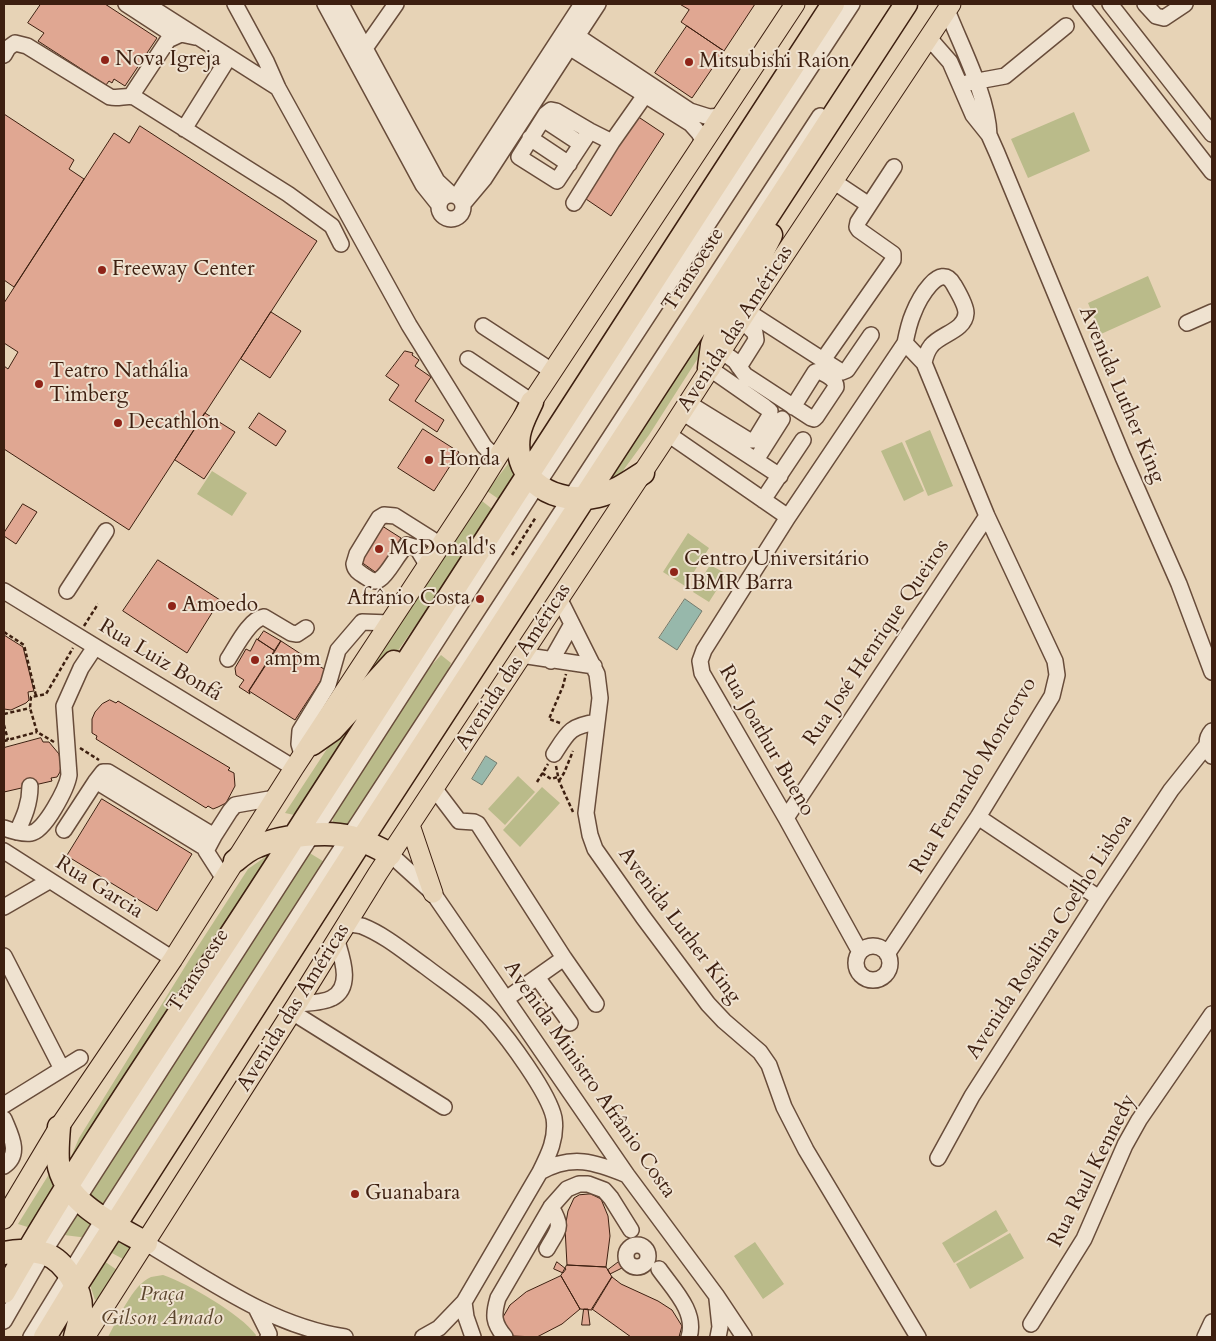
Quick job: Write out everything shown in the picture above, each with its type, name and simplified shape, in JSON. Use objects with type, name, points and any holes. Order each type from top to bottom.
[{"type":"highway","points":[[4,1292],[35,1252],[302,836],[442,607],[532,479],[833,4]]},
{"type":"highway","name":"Avenida das Américas","points":[[45,1337],[72,1280],[356,839],[577,498],[800,168],[906,4]]},
{"type":"highway","points":[[715,360],[712,345],[716,334],[790,205],[798,182],[800,168]]},
{"type":"highway","points":[[532,402],[519,435],[519,454],[532,479],[546,492],[556,496],[577,498],[599,496],[622,487],[643,473]]},
{"type":"highway","points":[[303,756],[332,730],[393,663],[415,630],[442,607]]},
{"type":"highway","points":[[229,870],[249,850],[258,846],[302,836],[356,839],[390,854]]},
{"type":"highway","points":[[59,1127],[58,1162],[61,1175],[72,1193],[109,1222],[146,1243]]},
{"type":"highway","points":[[4,1253],[35,1252],[58,1262],[72,1280],[81,1310],[74,1337]]},
{"type":"main road","points":[[4,1219],[59,1127],[172,959],[275,798],[428,566],[532,402],[795,4]]},
{"type":"main road","name":"Avenida das Américas","points":[[85,1337],[390,854],[949,7]]},
{"type":"main road","points":[[410,825],[433,893]]},
{"type":"street","points":[[126,4],[175,36]]},
{"type":"street","points":[[146,4],[278,88]]},
{"type":"street","points":[[235,4],[266,61],[278,88],[409,325],[484,446],[489,451],[499,455]]},
{"type":"street","points":[[325,4],[361,54],[437,181],[458,198],[462,214],[458,217],[449,220],[441,214],[439,205],[423,186],[361,54],[341,4]]},
{"type":"street","points":[[361,54],[396,4]]},
{"type":"street","points":[[568,38],[582,4]]},
{"type":"street","points":[[439,205],[443,197],[458,198],[484,179],[516,118],[568,38],[598,4]]},
{"type":"street","name":"Transoeste","points":[[302,836],[434,646],[445,635],[495,558],[498,546],[532,479],[852,4]]},
{"type":"street","name":"Transoeste","points":[[356,839],[457,671],[456,664],[458,659],[508,580],[519,564],[530,558],[577,498],[893,4]]},
{"type":"street","points":[[1081,4],[1212,172]]},
{"type":"street","points":[[1110,4],[1209,125]]},
{"type":"street","points":[[1145,4],[1159,18],[1164,18],[1182,5]]},
{"type":"street","name":"Avenida Luther King","points":[[949,7],[968,83]]},
{"type":"street","points":[[968,83],[1005,76],[1066,26]]},
{"type":"street","points":[[1114,44],[1132,32]]},
{"type":"street","points":[[131,96],[164,44],[175,36],[188,34],[198,38]]},
{"type":"street","points":[[568,38],[648,90],[691,124],[699,133],[704,143]]},
{"type":"street","name":"Avenida Luther King","points":[[929,38],[968,83],[985,110],[989,135],[1123,457],[1179,584],[1212,672]]},
{"type":"street","points":[[4,55],[8,48],[15,43],[20,43],[110,97],[116,99],[131,96],[263,178],[332,226],[341,244]]},
{"type":"street","points":[[184,129],[230,57]]},
{"type":"street","points":[[648,90],[699,115],[708,117],[722,116]]},
{"type":"street","points":[[574,203],[612,142],[648,90]]},
{"type":"street","points":[[590,131],[559,180],[555,182],[519,157],[542,119],[551,110],[556,110],[612,142]]},
{"type":"street","points":[[542,119],[581,144]]},
{"type":"street","points":[[1176,126],[1209,125]]},
{"type":"street","points":[[530,138],[569,164]]},
{"type":"street","points":[[823,360],[893,260],[893,254],[857,227],[858,222],[894,167]]},
{"type":"street","points":[[833,181],[869,205]]},
{"type":"street","points":[[904,343],[910,321],[918,304],[937,278],[947,276],[954,285],[966,313],[961,324],[930,346],[924,363]]},
{"type":"street","points":[[1187,323],[1212,312]]},
{"type":"street","points":[[739,367],[756,340],[755,333],[744,316]]},
{"type":"street","points":[[744,316],[842,372],[847,370],[871,335]]},
{"type":"street","points":[[483,326],[552,372]]},
{"type":"street","name":"Rua Fernando Moncorvo","points":[[876,979],[886,974],[889,969],[890,964],[887,954],[978,817],[1052,696],[1058,675],[1055,661],[988,516],[924,363],[904,343]]},
{"type":"street","name":"Rua Joathur Bueno","points":[[876,979],[866,978],[859,971],[856,962],[860,952],[786,818],[702,673],[700,657],[788,517],[904,343]]},
{"type":"street","points":[[468,358],[532,402]]},
{"type":"street","points":[[715,360],[735,361],[745,374],[794,407]]},
{"type":"street","points":[[685,407],[748,440],[755,440],[770,417],[770,412],[766,407],[715,360]]},
{"type":"street","points":[[685,407],[780,476]]},
{"type":"street","points":[[756,460],[782,420]]},
{"type":"street","points":[[668,434],[788,517]]},
{"type":"street","points":[[763,500],[803,440]]},
{"type":"street","points":[[428,566],[417,548],[407,545],[401,550],[380,579],[375,581],[357,572],[354,564],[357,554],[371,531],[379,518],[384,515],[395,516],[441,545]]},
{"type":"street","name":"Rua José Henrique Queiros","points":[[786,818],[988,516]]},
{"type":"street","points":[[67,591],[106,532]]},
{"type":"street","name":"Rua Luiz Bonfá","points":[[4,591],[95,647],[303,756]]},
{"type":"street","name":"Avenida Luther King","points":[[559,598],[594,666],[599,684],[600,698],[586,813],[587,824],[595,849],[697,990],[724,1021],[760,1052],[769,1065],[784,1107],[806,1150],[918,1337]]},
{"type":"street","points":[[228,660],[248,627],[259,618],[264,617],[291,633],[297,634],[306,628]]},
{"type":"street","points":[[303,756],[299,744],[300,731],[328,685],[338,650],[362,622],[390,623]]},
{"type":"street","points":[[551,661],[572,624]]},
{"type":"street","points":[[10,830],[32,833],[40,829],[67,786],[70,775],[64,706],[81,668],[95,647]]},
{"type":"street","points":[[521,656],[594,666]]},
{"type":"street","points":[[554,754],[570,730],[582,724],[597,722]]},
{"type":"street","name":"Avenida Rosalina Coelho Lisboa","points":[[938,1158],[972,1096],[1099,898],[1171,790],[1210,744]]},
{"type":"street","points":[[64,830],[102,772],[108,772],[210,842]]},
{"type":"street","points":[[10,830],[26,812],[30,798],[30,786]]},
{"type":"street","points":[[434,788],[457,820],[478,824],[564,958],[596,1004]]},
{"type":"street","points":[[229,870],[206,854],[210,842],[235,805],[275,798]]},
{"type":"street","points":[[978,817],[1099,898]]},
{"type":"street","name":"Rua Garcia","points":[[4,851],[172,959]]},
{"type":"street","name":"Avenida Ministro Afrânio Costa","points":[[390,854],[433,893],[627,1174],[716,1295],[744,1337]]},
{"type":"street","points":[[4,907],[49,881]]},
{"type":"street","name":"Avenida Ministro Afrânio Costa","points":[[347,924],[361,926],[391,942],[490,1018],[504,1034],[550,1104],[554,1117],[553,1143],[540,1172],[464,1302],[439,1328],[423,1337]]},
{"type":"street","points":[[294,1008],[331,999],[338,993],[343,984],[345,974],[336,941]]},
{"type":"street","points":[[860,952],[869,946],[874,946],[884,949],[887,954]]},
{"type":"street","points":[[4,956],[62,1069]]},
{"type":"street","points":[[506,999],[564,958]]},
{"type":"street","points":[[537,977],[570,1023]]},
{"type":"street","points":[[294,1008],[444,1107]]},
{"type":"street","name":"Rua Raul Kennedy","points":[[1031,1324],[1084,1239],[1125,1145],[1139,1120],[1212,1014]]},
{"type":"street","points":[[4,1105],[80,1058]]},
{"type":"street","points":[[4,1119],[14,1145],[11,1158],[4,1166]]},
{"type":"street","points":[[540,1172],[553,1165],[571,1161],[587,1162],[627,1174]]},
{"type":"street","points":[[505,1337],[497,1328],[494,1312],[498,1298],[551,1207],[567,1189],[579,1184],[588,1184],[604,1190],[611,1198],[631,1230],[640,1254],[659,1269],[688,1310],[692,1328],[689,1337]]},
{"type":"street","points":[[547,1249],[560,1227],[559,1220],[551,1207]]},
{"type":"street","points":[[146,1243],[256,1308],[287,1323],[315,1336],[345,1337]]},
{"type":"street","points":[[4,1321],[35,1252]]},
{"type":"street","points":[[31,1337],[72,1280]]},
{"type":"street","points":[[716,1295],[720,1327],[718,1337]]},
{"type":"street","points":[[464,1302],[467,1322],[473,1337]]},
{"type":"street","points":[[256,1308],[269,1334],[268,1337]]},
{"type":"street","points":[[1205,1337],[1212,1322]]},
{"type":"path","points":[[529,517],[544,516]]},
{"type":"path","points":[[512,555],[536,517]]},
{"type":"path","points":[[83,629],[98,604]]},
{"type":"path","points":[[4,632],[24,645],[36,696]]},
{"type":"path","points":[[549,719],[563,686],[569,663]]},
{"type":"path","points":[[4,714],[30,708]]},
{"type":"path","points":[[4,725],[8,740]]},
{"type":"path","points":[[4,741],[37,732]]},
{"type":"path","points":[[83,750],[99,760]]},
{"type":"path","points":[[536,782],[554,754]]},
{"type":"path","points":[[554,754],[558,778],[578,821],[587,824]]},
{"type":"path","points":[[541,773],[551,779],[558,778]]},
{"type":"green space","points":[[1074,112],[1090,151],[1028,178],[1011,139]]},
{"type":"green space","points":[[760,247],[714,333],[649,435],[614,483],[610,478]]},
{"type":"green space","points":[[1148,276],[1161,307],[1101,334],[1088,303]]},
{"type":"green space","points":[[930,430],[953,486],[928,496],[905,441]]},
{"type":"green space","points":[[902,442],[924,491],[904,501],[881,451]]},
{"type":"green space","points":[[515,455],[523,473],[503,502],[487,491]]},
{"type":"green space","points":[[212,471],[247,493],[232,516],[197,494]]},
{"type":"green space","points":[[482,501],[496,512],[387,666],[352,697]]},
{"type":"green space","points":[[688,533],[709,548],[685,586],[663,572]]},
{"type":"green space","points":[[710,565],[727,574],[709,602],[693,592]]},
{"type":"green space","points":[[441,655],[451,663],[440,689],[350,829],[332,828],[334,812],[417,681]]},
{"type":"green space","points":[[377,687],[299,816],[285,813],[344,723]]},
{"type":"green space","points":[[518,776],[535,792],[505,825],[488,809]]},
{"type":"green space","points":[[542,787],[560,803],[520,847],[503,830]]},
{"type":"green space","points":[[278,848],[78,1160],[71,1157],[79,1138],[248,869]]},
{"type":"green space","points":[[308,852],[326,863],[106,1207],[97,1204],[88,1196]]},
{"type":"green space","points":[[51,1171],[62,1188],[37,1230],[18,1224]]},
{"type":"green space","points":[[80,1208],[98,1222],[88,1238],[64,1235]]},
{"type":"green space","points":[[996,1210],[1008,1231],[954,1263],[942,1243]]},
{"type":"green space","points":[[1010,1233],[1024,1258],[970,1289],[956,1264]]},
{"type":"green space","points":[[121,1236],[135,1245],[125,1260],[110,1252]]},
{"type":"green space","points":[[755,1242],[784,1284],[763,1299],[734,1256]]},
{"type":"green space","points":[[104,1261],[117,1270],[100,1297],[95,1300],[90,1285]]},
{"type":"green space","name":"Praça Gilson Amado","points":[[163,1275],[199,1292],[226,1309],[249,1327],[256,1335],[255,1337],[108,1337],[126,1304],[138,1287],[151,1277]]},
{"type":"shaded area","points":[[685,599],[702,611],[677,650],[659,638]]},
{"type":"shaded area","points":[[486,756],[497,763],[482,785],[472,779]]},
{"type":"building","name":"Nova Igreja","points":[[41,4],[105,4],[157,38],[125,86],[114,79],[112,83],[109,81],[106,85],[38,41],[44,33],[28,23]]},
{"type":"building","points":[[680,4],[755,4],[724,51],[681,22],[689,10]]},
{"type":"building","name":"Mitsubishi Raion","points":[[687,26],[724,51],[692,98],[655,73]]},
{"type":"building","points":[[4,114],[74,160],[69,169],[84,179],[14,287],[4,280]]},
{"type":"building","points":[[637,116],[664,134],[611,216],[583,197]]},
{"type":"building","points":[[140,126],[317,241],[129,530],[4,449],[4,366],[8,369],[18,352],[4,343],[4,303],[114,133],[129,143]]},
{"type":"building","points":[[271,312],[301,331],[270,378],[241,359]]},
{"type":"building","points":[[405,351],[413,353],[412,355],[419,360],[415,366],[431,377],[415,401],[444,420],[437,432],[389,400],[399,385],[386,376]]},
{"type":"building","points":[[205,413],[235,432],[204,479],[175,460]]},
{"type":"building","points":[[259,413],[286,431],[276,446],[249,428]]},
{"type":"building","name":"Honda","points":[[423,429],[459,452],[434,491],[398,468]]},
{"type":"building","points":[[23,504],[37,512],[16,544],[4,536],[4,533]]},
{"type":"building","name":"McDonald's","points":[[379,524],[401,538],[378,574],[357,559]]},
{"type":"building","name":"Amoedo","points":[[158,560],[220,600],[187,653],[123,611]]},
{"type":"building","points":[[264,631],[281,641],[275,651],[258,640]]},
{"type":"building","points":[[4,635],[23,647],[34,691],[28,692],[29,700],[26,703],[11,710],[4,709]]},
{"type":"building","name":"ampm","points":[[257,639],[275,651],[249,691],[250,694],[239,687],[244,680],[236,675],[235,668],[246,649],[250,651]]},
{"type":"building","points":[[281,641],[327,671],[295,720],[249,691]]},
{"type":"building","points":[[110,700],[116,703],[118,701],[230,768],[228,770],[234,773],[235,786],[226,803],[213,809],[208,806],[206,808],[96,739],[97,736],[92,733],[92,719],[102,704]]},
{"type":"building","points":[[41,738],[43,742],[49,742],[59,754],[61,765],[57,777],[51,778],[52,781],[4,792],[4,748]]},
{"type":"building","points":[[102,799],[192,854],[157,911],[67,856]]},
{"type":"building","points":[[591,1194],[601,1199],[608,1216],[610,1236],[606,1267],[567,1265],[565,1228],[568,1211],[574,1198],[579,1195]]},
{"type":"building","points":[[620,1261],[624,1267],[610,1274],[608,1270]]},
{"type":"building","points":[[557,1262],[566,1269],[563,1273],[554,1269]]},
{"type":"building","points":[[567,1265],[606,1267],[612,1277],[592,1310],[580,1309],[561,1276]]},
{"type":"building","points":[[561,1276],[580,1309],[562,1324],[537,1337],[512,1336],[503,1317],[510,1305],[526,1292]]},
{"type":"building","points":[[612,1277],[621,1284],[658,1301],[672,1310],[682,1326],[679,1337],[631,1337],[592,1309]]},
{"type":"building","points":[[584,1309],[588,1309],[590,1325],[582,1325]]},
{"type":"place","name":"Nova Igreja","points":[[105,60]]},
{"type":"place","name":"Mitsubishi Raion","points":[[689,62]]},
{"type":"place","name":"Freeway Center","points":[[102,270]]},
{"type":"place","name":"Teatro Nathália Timberg","points":[[39,384]]},
{"type":"place","name":"Decathlon","points":[[118,423]]},
{"type":"place","name":"Honda","points":[[429,460]]},
{"type":"place","name":"McDonald's","points":[[379,549]]},
{"type":"place","name":"Centro Universitário IBMR Barra","points":[[674,572]]},
{"type":"place","name":"Afrânio Costa","points":[[480,599]]},
{"type":"place","name":"Amoedo","points":[[172,606]]},
{"type":"place","name":"ampm","points":[[255,660]]},
{"type":"place","name":"Guanabara","points":[[355,1194]]}]
